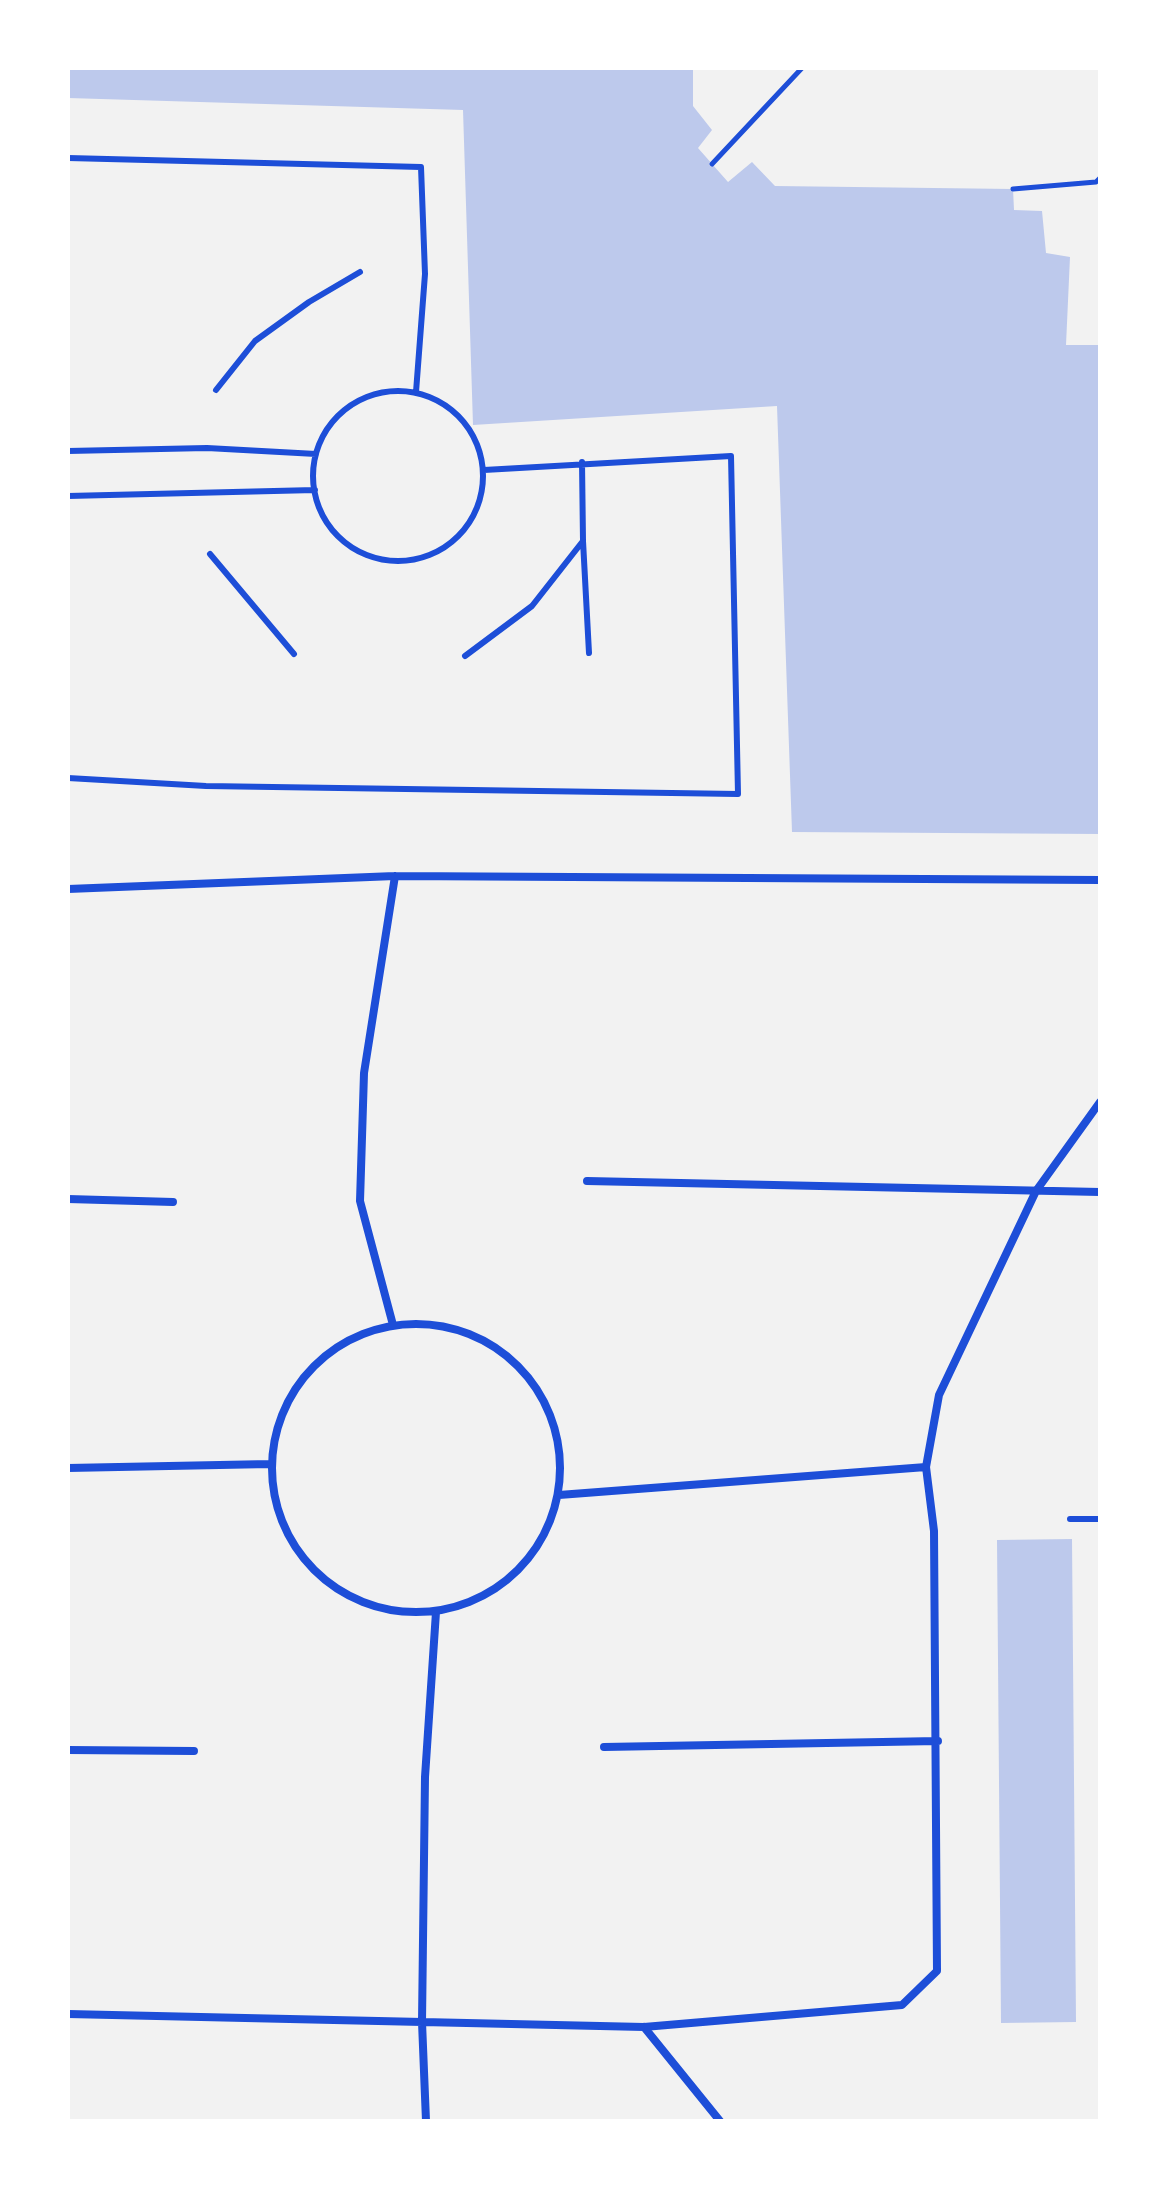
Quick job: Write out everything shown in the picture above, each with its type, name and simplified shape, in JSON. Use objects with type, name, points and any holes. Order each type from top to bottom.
[{"type":"street","points":[[393,1325],[360,1201],[364,1073],[395,876]]},
{"type":"street","points":[[68,889],[395,876],[1100,880]]},
{"type":"street","points":[[68,2014],[644,2027],[902,2005],[937,1971],[938,1741],[934,1531],[926,1467],[939,1395],[1036,1191],[1100,1102]]},
{"type":"street","points":[[587,1181],[1100,1192]]},
{"type":"street","points":[[68,1199],[173,1202]]},
{"type":"street","points":[[393,1325],[439,1325],[484,1339],[521,1367],[547,1406],[560,1450],[559,1495],[543,1537],[516,1573],[479,1599],[436,1612],[394,1613],[354,1601],[318,1577],[291,1544],[275,1506],[270,1464],[281,1414],[307,1372],[346,1341],[393,1325]]},
{"type":"street","points":[[68,1468],[270,1464]]},
{"type":"street","points":[[559,1495],[926,1467]]},
{"type":"street","points":[[426,2121],[422,2022],[425,1777],[436,1612]]},
{"type":"street","points":[[604,1747],[938,1741]]},
{"type":"street","points":[[68,1750],[194,1751]]},
{"type":"street","points":[[644,2027],[720,2121]]},
{"type":"lane","points":[[68,158],[421,167],[425,274],[416,392]]},
{"type":"lane","points":[[216,390],[255,341],[309,302],[360,272]]},
{"type":"lane","points":[[390,391],[416,392],[456,413],[470,430],[484,470],[481,498],[470,522],[453,542],[429,556],[402,562],[376,559],[351,548],[331,530],[318,506],[316,454],[326,430],[343,411],[366,397],[390,391]]},
{"type":"lane","points":[[68,451],[207,448],[316,454]]},
{"type":"lane","points":[[68,778],[206,786],[738,794],[731,456],[582,462],[484,470]]},
{"type":"lane","points":[[582,462],[589,653]]},
{"type":"lane","points":[[68,496],[315,490]]},
{"type":"lane","points":[[465,656],[532,606],[583,541]]},
{"type":"lane","points":[[210,554],[294,654]]},
{"type":"lane","points":[[1070,1519],[1100,1519]]},
{"type":"path","points":[[712,164],[802,68]]},
{"type":"path","points":[[1013,189],[1096,182],[1100,178]]},
{"type":"building","points":[[68,68],[693,68],[693,106],[712,130],[698,148],[728,182],[752,162],[775,186],[1013,189],[1014,210],[1042,211],[1046,253],[1070,257],[1066,345],[1100,345],[1100,834],[792,832],[777,406],[473,425],[463,110],[68,98]]},
{"type":"building","points":[[1072,1539],[1076,2022],[1001,2023],[997,1540]]}]
